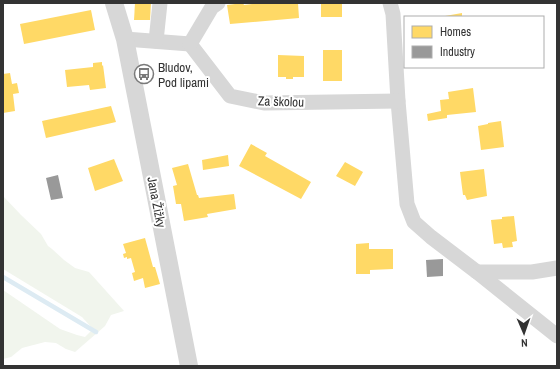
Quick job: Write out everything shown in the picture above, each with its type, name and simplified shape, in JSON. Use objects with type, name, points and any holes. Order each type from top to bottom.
[{"type":"street","name":"Jana Žižky","points":[[114,3],[125,39],[189,366]]},
{"type":"street","points":[[156,41],[160,3]]},
{"type":"street","points":[[125,39],[190,44],[212,7],[218,3]]},
{"type":"street","points":[[390,3],[393,14],[398,101],[407,204],[414,222],[557,336]]},
{"type":"street","name":"Za školou","points":[[190,44],[230,96],[264,103],[398,101]]},
{"type":"street","points":[[477,272],[532,272],[557,268]]},
{"type":"shaded area","points":[[3,196],[41,234],[48,246],[75,268],[89,272],[124,311],[111,315],[105,326],[75,352],[56,343],[45,342],[22,348],[11,357],[3,359],[3,290],[60,329],[85,337],[93,329],[82,317],[3,269]]},
{"type":"building: Homes","points":[[135,3],[151,3],[150,20],[134,20]]},
{"type":"building: Homes","points":[[243,3],[244,5],[261,3],[298,3],[299,18],[230,24],[227,5]]},
{"type":"building: Homes","points":[[321,3],[342,3],[342,17],[321,17]]},
{"type":"building: Homes","points":[[91,10],[95,30],[24,44],[20,24]]},
{"type":"building: Homes","points":[[462,13],[462,16],[445,16]]},
{"type":"building: Homes","points":[[323,50],[342,50],[342,81],[323,81]]},
{"type":"building: Homes","points":[[278,55],[304,56],[304,77],[293,77],[293,79],[286,79],[286,77],[278,77]]},
{"type":"building: Homes","points":[[102,62],[106,88],[90,90],[89,85],[67,87],[65,70],[93,67],[93,63]]},
{"type":"building: Homes","points":[[10,73],[12,84],[17,83],[19,93],[13,94],[15,111],[3,113],[3,74]]},
{"type":"building: Homes","points":[[473,88],[476,112],[447,115],[447,118],[428,121],[427,114],[441,111],[440,100],[449,99],[448,92]]},
{"type":"building: Homes","points":[[111,106],[116,122],[46,138],[42,121]]},
{"type":"building: Homes","points":[[501,121],[504,147],[481,150],[478,126]]},
{"type":"building: Homes","points":[[251,144],[267,153],[265,156],[311,182],[301,199],[239,166]]},
{"type":"building: Homes","points":[[228,155],[229,166],[203,170],[202,160]]},
{"type":"building: Homes","points":[[114,159],[123,181],[95,191],[88,168]]},
{"type":"building: Homes","points":[[345,162],[363,172],[355,186],[336,176]]},
{"type":"building: Homes","points":[[188,164],[199,198],[234,194],[236,209],[207,214],[208,217],[184,221],[181,204],[176,204],[173,186],[177,185],[172,168]]},
{"type":"building: Homes","points":[[484,169],[487,196],[467,200],[465,195],[463,195],[460,172]]},
{"type":"building: Homes","points":[[514,216],[517,241],[512,242],[513,247],[503,248],[502,243],[494,244],[491,220]]},
{"type":"building: Homes","points":[[145,238],[153,267],[155,267],[160,284],[145,288],[143,278],[134,281],[132,273],[135,272],[131,258],[124,258],[123,254],[126,253],[123,244]]},
{"type":"building: Homes","points":[[369,243],[369,249],[393,249],[393,269],[370,270],[370,274],[356,274],[356,244]]},
{"type":"building: Industry","points":[[58,175],[63,198],[51,200],[46,178]]},
{"type":"building: Industry","points":[[443,259],[443,276],[427,277],[426,260]]},
{"type":"waterway","points":[[3,277],[96,332]]},
{"type":"place","name":"Bludov, Pod lipami","points":[[144,74]]}]
